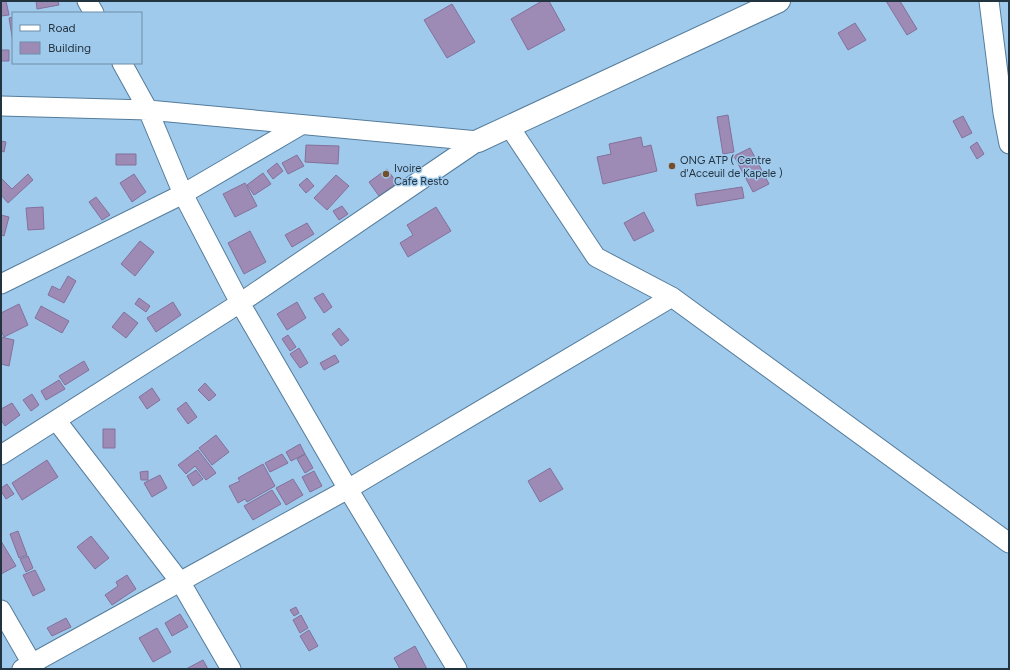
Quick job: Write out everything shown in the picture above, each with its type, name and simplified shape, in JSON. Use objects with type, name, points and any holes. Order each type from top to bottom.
[{"type":"street","points":[[87,1],[93,12]]},
{"type":"street","points":[[1,456],[240,303],[478,141],[779,1]]},
{"type":"street","points":[[989,1],[1003,113],[1009,144]]},
{"type":"street","points":[[123,64],[148,110],[183,194],[240,303],[348,490],[457,669]]},
{"type":"street","points":[[1,106],[148,110],[478,141]]},
{"type":"street","points":[[1,284],[183,194],[301,125]]},
{"type":"street","points":[[509,126],[596,257],[672,297],[1009,543]]},
{"type":"street","points":[[1,610],[30,667],[348,490],[672,297]]},
{"type":"street","points":[[56,420],[181,583],[231,669]]},
{"type":"building","points":[[1,1],[6,1],[9,15],[1,16]]},
{"type":"building","points":[[36,1],[58,1],[59,5],[37,9]]},
{"type":"building","points":[[542,1],[549,1],[565,30],[528,50],[511,19]]},
{"type":"building","points":[[886,1],[900,1],[917,29],[907,35]]},
{"type":"building","points":[[452,4],[475,42],[447,58],[424,20]]},
{"type":"building","points":[[12,17],[12,36],[9,18]]},
{"type":"building","points":[[855,23],[866,40],[848,50],[838,33]]},
{"type":"building","points":[[1,50],[9,50],[9,61],[1,61]]},
{"type":"building","points":[[728,115],[734,152],[723,154],[717,117]]},
{"type":"building","points":[[963,116],[972,133],[962,138],[953,121]]},
{"type":"building","points":[[641,137],[643,147],[651,145],[657,171],[603,184],[597,157],[611,154],[609,144]]},
{"type":"building","points":[[1,141],[6,142],[4,152],[1,151]]},
{"type":"building","points":[[977,142],[984,154],[977,159],[970,147]]},
{"type":"building","points":[[306,145],[339,146],[338,164],[305,162]]},
{"type":"building","points":[[750,148],[769,184],[753,192],[734,156]]},
{"type":"building","points":[[116,154],[136,154],[136,165],[116,165]]},
{"type":"building","points":[[297,155],[304,166],[288,174],[282,163]]},
{"type":"building","points":[[277,163],[283,171],[273,179],[267,171]]},
{"type":"building","points":[[387,169],[397,183],[379,196],[369,182]]},
{"type":"building","points":[[263,173],[271,184],[254,195],[247,185]]},
{"type":"building","points":[[28,174],[33,180],[8,203],[1,195],[1,178],[12,189]]},
{"type":"building","points":[[134,174],[146,192],[132,202],[120,183]]},
{"type":"building","points":[[336,175],[349,186],[327,210],[314,198]]},
{"type":"building","points":[[307,178],[314,186],[306,193],[299,185]]},
{"type":"building","points":[[245,183],[257,206],[235,217],[223,194]]},
{"type":"building","points":[[742,187],[744,198],[697,206],[695,194]]},
{"type":"building","points":[[96,197],[110,215],[102,220],[89,202]]},
{"type":"building","points":[[342,206],[348,214],[339,220],[333,211]]},
{"type":"building","points":[[43,207],[44,229],[28,230],[26,208]]},
{"type":"building","points":[[436,207],[451,231],[408,257],[400,243],[413,235],[407,225]]},
{"type":"building","points":[[644,212],[654,231],[634,241],[624,223]]},
{"type":"building","points":[[1,215],[9,217],[4,236],[1,235]]},
{"type":"building","points":[[307,223],[314,234],[292,247],[285,235]]},
{"type":"building","points":[[250,231],[266,262],[244,274],[228,243]]},
{"type":"building","points":[[140,241],[154,252],[135,276],[121,264]]},
{"type":"building","points":[[68,276],[76,281],[64,303],[48,295],[52,286],[60,290]]},
{"type":"building","points":[[323,293],[332,307],[324,313],[314,298]]},
{"type":"building","points":[[139,298],[150,306],[146,312],[135,304]]},
{"type":"building","points":[[173,302],[181,315],[156,332],[147,318]]},
{"type":"building","points":[[297,302],[306,318],[287,330],[277,314]]},
{"type":"building","points":[[19,304],[28,325],[4,337],[1,331],[1,313]]},
{"type":"building","points":[[41,306],[69,321],[62,333],[35,318]]},
{"type":"building","points":[[124,312],[138,323],[126,338],[112,327]]},
{"type":"building","points":[[339,328],[349,340],[341,346],[332,334]]},
{"type":"building","points":[[288,335],[296,347],[290,351],[282,339]]},
{"type":"building","points":[[1,337],[14,340],[9,366],[1,364]]},
{"type":"building","points":[[299,348],[308,363],[300,368],[290,354]]},
{"type":"building","points":[[335,355],[339,362],[324,370],[320,363]]},
{"type":"building","points":[[84,361],[89,370],[65,385],[59,376]]},
{"type":"building","points":[[59,380],[65,389],[46,400],[41,391]]},
{"type":"building","points":[[205,383],[216,395],[209,401],[198,390]]},
{"type":"building","points":[[152,388],[160,400],[147,409],[139,397]]},
{"type":"building","points":[[32,394],[39,405],[31,411],[23,400]]},
{"type":"building","points":[[186,402],[197,417],[188,424],[177,409]]},
{"type":"building","points":[[12,403],[20,415],[5,426],[1,420],[1,409]]},
{"type":"building","points":[[103,429],[115,429],[115,448],[103,448]]},
{"type":"building","points":[[216,435],[229,452],[212,465],[199,448]]},
{"type":"building","points":[[300,444],[305,454],[291,461],[286,452]]},
{"type":"building","points":[[198,450],[216,473],[206,480],[195,466],[186,474],[178,465]]},
{"type":"building","points":[[282,454],[288,463],[270,472],[265,463]]},
{"type":"building","points":[[305,454],[313,468],[305,473],[297,459]]},
{"type":"building","points":[[47,460],[58,477],[22,500],[12,483]]},
{"type":"building","points":[[263,464],[275,486],[247,502],[245,499],[238,503],[229,486],[240,481],[238,478]]},
{"type":"building","points":[[550,468],[563,489],[540,502],[528,481]]},
{"type":"building","points":[[196,470],[203,479],[193,486],[187,476]]},
{"type":"building","points":[[148,471],[148,480],[141,480],[140,472]]},
{"type":"building","points":[[314,471],[322,486],[310,492],[302,477]]},
{"type":"building","points":[[160,475],[167,488],[152,497],[144,483]]},
{"type":"building","points":[[293,479],[303,495],[286,505],[276,488]]},
{"type":"building","points":[[7,484],[14,494],[6,499],[1,491],[1,488]]},
{"type":"building","points":[[272,490],[281,504],[253,520],[244,506]]},
{"type":"building","points":[[18,531],[27,555],[19,558],[10,534]]},
{"type":"building","points":[[91,536],[109,558],[95,569],[77,547]]},
{"type":"building","points":[[1,541],[16,566],[1,574]]},
{"type":"building","points":[[28,556],[33,568],[26,572],[20,559]]},
{"type":"building","points":[[35,570],[45,590],[33,596],[23,575]]},
{"type":"building","points":[[127,575],[136,589],[112,605],[105,595],[118,586],[116,582]]},
{"type":"building","points":[[296,607],[299,613],[294,616],[290,610]]},
{"type":"building","points":[[180,614],[188,627],[172,636],[165,623]]},
{"type":"building","points":[[301,615],[308,628],[300,633],[293,620]]},
{"type":"building","points":[[66,618],[71,627],[52,636],[47,628]]},
{"type":"building","points":[[157,628],[171,652],[153,662],[139,638]]},
{"type":"building","points":[[309,630],[318,646],[309,651],[300,636]]},
{"type":"building","points":[[415,646],[427,669],[400,669],[394,658]]},
{"type":"building","points":[[203,660],[208,669],[186,669]]},
{"type":"place","name":"ONG ATP ( Centre d'Acceuil de Kapele )","points":[[672,166]]},
{"type":"place","name":"Ivoire Cafe Resto","points":[[386,174]]}]
